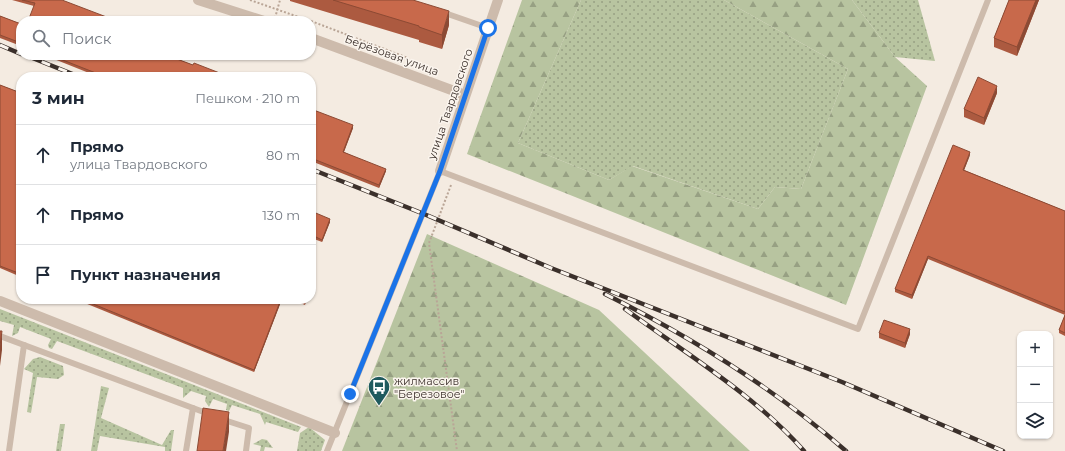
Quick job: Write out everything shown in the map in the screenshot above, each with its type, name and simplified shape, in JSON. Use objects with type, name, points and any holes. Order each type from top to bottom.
[{"type":"street","points":[[198,0],[248,16]]},
{"type":"street","name":"улица Твардовского","points":[[440,171],[498,0]]},
{"type":"street","name":"Берёзовая улица","points":[[316,40],[465,95]]},
{"type":"street","points":[[0,301],[335,433]]},
{"type":"lane","points":[[327,451],[440,171],[858,329],[988,0]]},
{"type":"lane","points":[[437,11],[488,28]]},
{"type":"lane","points":[[0,336],[249,428],[246,451]]},
{"type":"lane","points":[[9,451],[24,345]]},
{"type":"lane","points":[[186,451],[193,408]]},
{"type":"path","points":[[250,0],[296,16]]},
{"type":"path","points":[[275,16],[280,0]]},
{"type":"path","points":[[316,23],[408,58]]},
{"type":"path","points":[[454,176],[429,244],[457,451]]},
{"type":"green space","points":[[522,0],[581,0],[518,143],[609,180],[632,166],[758,209],[775,187],[801,189],[848,69],[724,0],[852,0],[895,57],[927,86],[846,305],[467,154]]},
{"type":"green space","points":[[581,0],[724,0],[848,69],[801,189],[775,187],[758,209],[633,166],[609,180],[518,143]]},
{"type":"green space","points":[[852,0],[918,0],[935,61],[895,57]]},
{"type":"green space","points":[[427,234],[599,310],[750,451],[342,451]]},
{"type":"green space","points":[[0,309],[301,427],[298,432],[266,422],[265,425],[260,414],[232,405],[229,411],[226,410],[227,404],[213,399],[209,407],[205,401],[206,396],[191,391],[183,398],[183,388],[57,341],[52,349],[49,348],[48,345],[51,339],[20,327],[18,333],[12,336],[14,325],[0,321]]},
{"type":"green space","points":[[40,357],[63,366],[64,375],[58,379],[37,377],[31,413],[27,412],[33,373],[24,369],[33,359]]},
{"type":"green space","points":[[101,386],[109,388],[101,418],[162,445],[171,430],[174,430],[171,451],[165,451],[165,447],[100,436],[97,451],[91,451]]},
{"type":"green space","points":[[60,424],[65,424],[61,451],[56,451]]},
{"type":"green space","points":[[309,427],[325,440],[321,451],[297,451],[300,433]]},
{"type":"green space","points":[[262,439],[267,440],[273,448],[265,447],[264,451],[260,451],[261,446],[253,444]]},
{"type":"building","points":[[22,0],[62,0],[104,16],[30,16],[35,3]]},
{"type":"building","points":[[333,0],[413,0],[449,11],[442,35],[419,26]]},
{"type":"building","points":[[1009,0],[1036,0],[1017,47],[994,38]]},
{"type":"building","points":[[0,16],[16,22],[16,41],[0,35]]},
{"type":"building","points":[[63,60],[180,60],[193,65],[194,63],[217,72],[93,72]]},
{"type":"building","points":[[978,77],[997,86],[984,118],[964,109]]},
{"type":"building","points":[[0,85],[16,91],[16,272],[0,266]]},
{"type":"building","points":[[316,111],[353,125],[343,152],[386,169],[379,185],[316,160]]},
{"type":"building","points":[[953,145],[970,152],[963,170],[1065,211],[1065,312],[928,256],[912,295],[895,289]]},
{"type":"building","points":[[316,213],[330,219],[322,240],[316,237]]},
{"type":"building","points":[[93,304],[279,304],[254,370]]},
{"type":"building","points":[[1065,315],[1065,333],[1059,330]]},
{"type":"building","points":[[884,320],[910,329],[905,343],[879,333]]},
{"type":"building","points":[[0,331],[2,331],[0,346]]},
{"type":"building","points":[[203,408],[229,412],[223,451],[197,451]]},
{"type":"railway","points":[[0,45],[16,52]]},
{"type":"railway","points":[[38,60],[68,72]]},
{"type":"railway","points":[[316,171],[424,214],[551,268],[842,382],[1003,451]]},
{"type":"railway","points":[[605,294],[669,328],[731,365],[790,406],[846,451]]},
{"type":"railway","points":[[625,309],[742,393],[785,431],[804,451]]},
{"type":"place","name":"жилмассив \"Березовое\"","points":[[379,406]]},
{"type":"route","points":[[350,394],[424,214],[488,28]]}]
